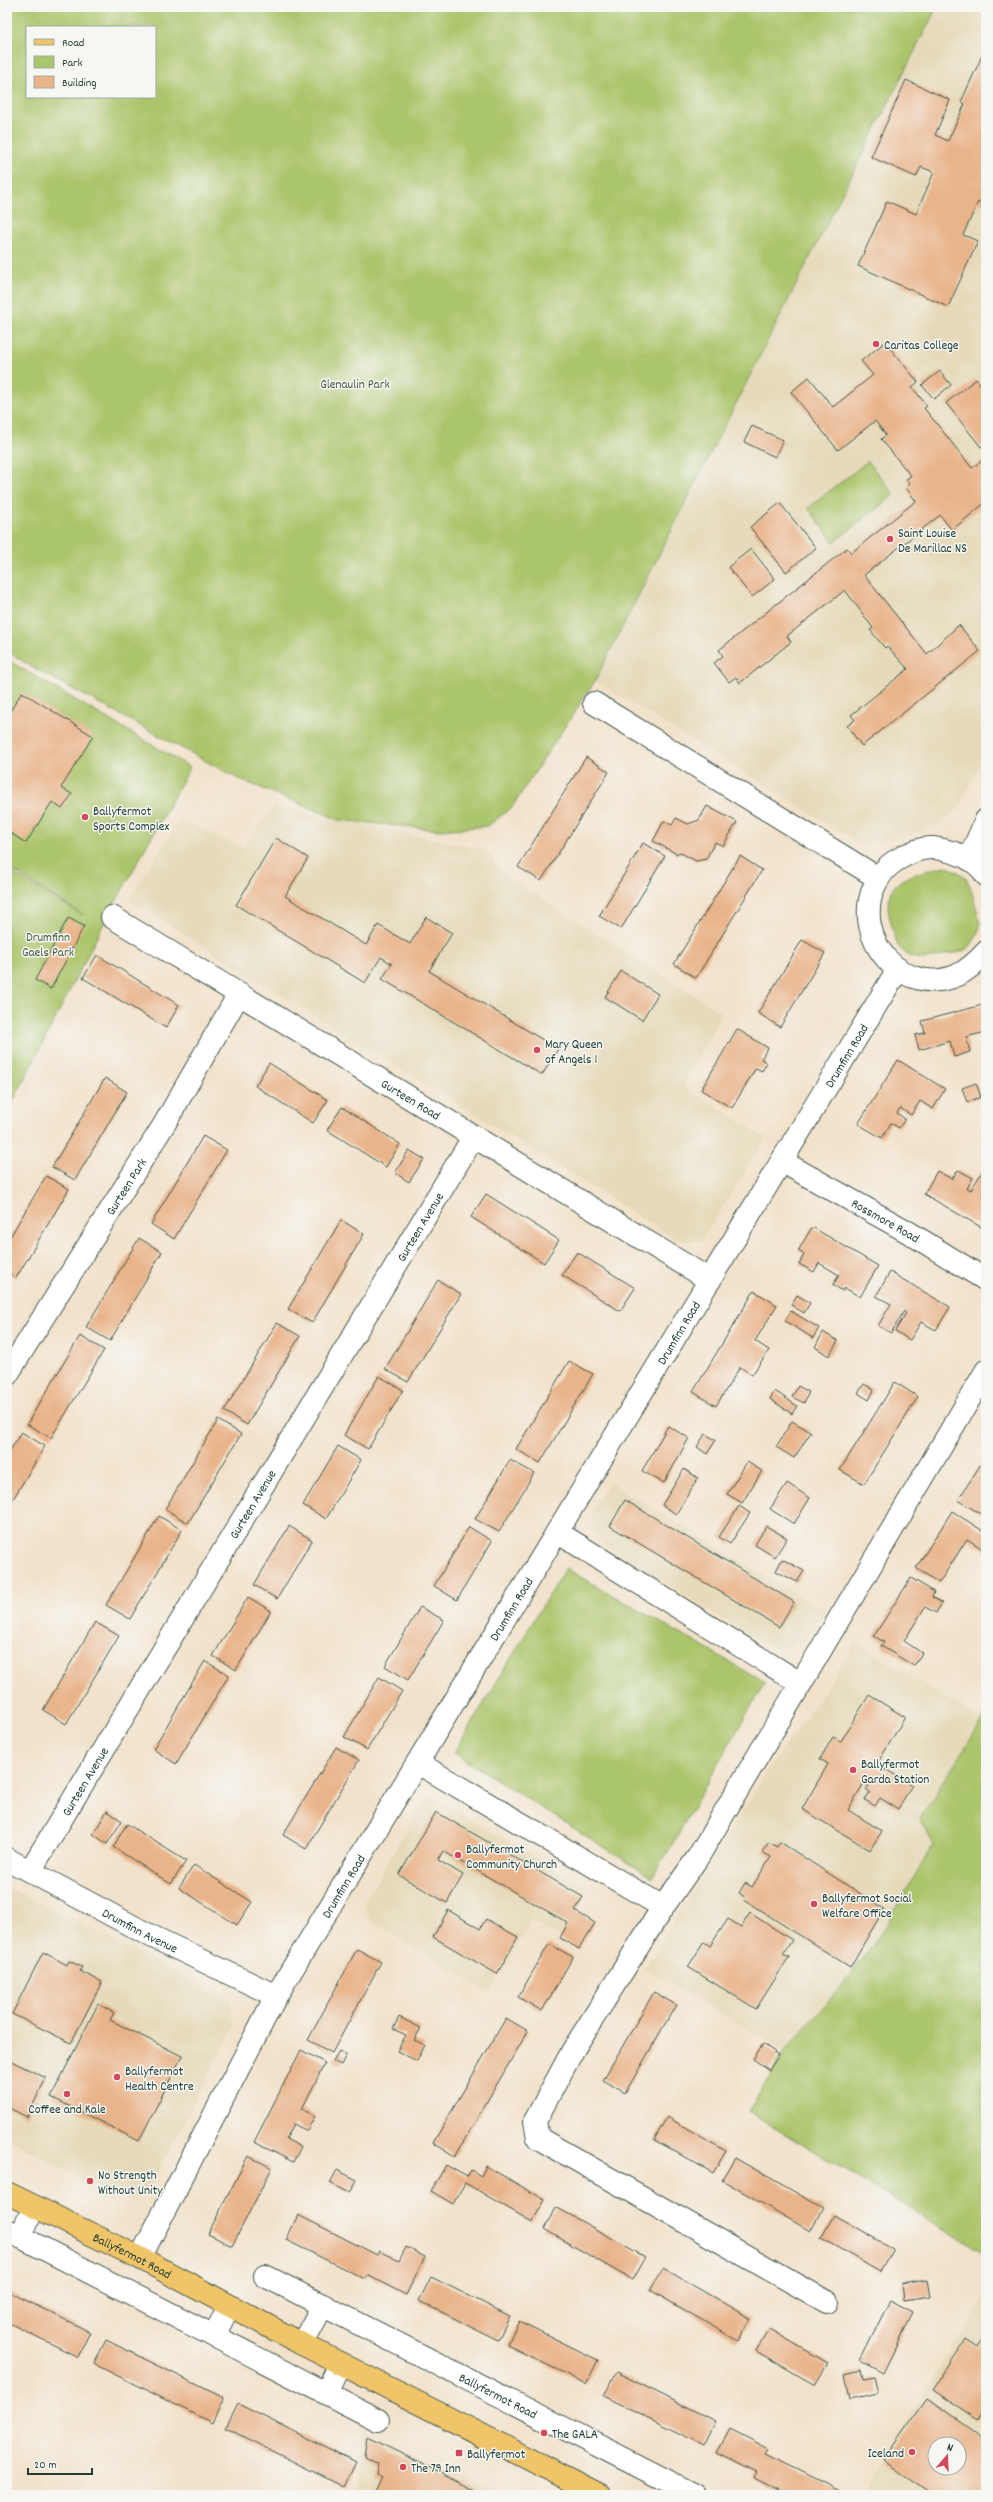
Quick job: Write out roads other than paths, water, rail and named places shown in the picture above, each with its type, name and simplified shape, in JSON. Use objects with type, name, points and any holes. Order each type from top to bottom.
[{"type":"main road","name":"Ballyfermot Road","points":[[7,2193],[140,2258],[340,2364],[600,2495]]},
{"type":"street","points":[[594,703],[878,878]]},
{"type":"street","points":[[970,859],[986,820]]},
{"type":"street","points":[[986,875],[970,859],[950,850],[923,849],[910,852],[891,863],[878,878],[870,898],[867,918],[872,938],[882,956],[898,970],[917,977],[937,979],[957,975],[974,965],[986,952]]},
{"type":"street","name":"Gurteen Road","points":[[112,917],[710,1280]]},
{"type":"street","name":"Drumfinn Road","points":[[140,2258],[276,1996],[898,970]]},
{"type":"street","name":"Gurteen Park","points":[[7,1375],[165,1123],[240,994]]},
{"type":"street","name":"Gurteen Avenue","points":[[30,1871],[474,1136]]},
{"type":"street","name":"Rossmore Road","points":[[783,1162],[908,1232],[986,1280]]},
{"type":"street","points":[[827,2302],[538,2138],[536,2121],[573,2050],[663,1907],[698,1857],[986,1371]]},
{"type":"street","points":[[558,1532],[800,1683]]},
{"type":"street","points":[[418,1763],[663,1907]]},
{"type":"street","name":"Drumfinn Avenue","points":[[7,1859],[147,1934],[276,1996]]},
{"type":"street","points":[[34,2207],[14,2233],[378,2420]]},
{"type":"street","name":"Ballyfermot Road","points":[[265,2276],[695,2495]]},
{"type":"street","points":[[302,2344],[322,2305]]},
{"type":"street","points":[[214,2336],[229,2306]]},
{"type":"street","points":[[326,2393],[340,2364]]},
{"type":"place","name":"Caritas College","points":[[876,344]]},
{"type":"place","name":"Saint Louise De Marillac NS","points":[[890,539]]},
{"type":"place","name":"Ballyfermot Sports Complex","points":[[85,817]]},
{"type":"place","name":"Mary Queen of Angels 1","points":[[537,1050]]},
{"type":"place","name":"Ballyfermot Garda Station","points":[[853,1770]]},
{"type":"place","name":"Ballyfermot Community Church","points":[[458,1855]]},
{"type":"place","name":"Ballyfermot Social Welfare Office","points":[[814,1904]]},
{"type":"place","name":"Ballyfermot Health Centre","points":[[117,2077]]},
{"type":"place","name":"Coffee and Kale","points":[[67,2094]]},
{"type":"place","name":"No Strength Without Unity","points":[[90,2181]]},
{"type":"place","name":"The GALA","points":[[544,2433]]},
{"type":"place","name":"Iceland","points":[[912,2452]]},
{"type":"place","name":"Ballyfermot","points":[[459,2453]]},
{"type":"place","name":"The 79 Inn","points":[[403,2467]]},
{"type":"park label","name":"Glenaulin Park","points":[[355,383]]},
{"type":"park label","name":"Drumfinn Gaels Park","points":[[48,944]]}]
